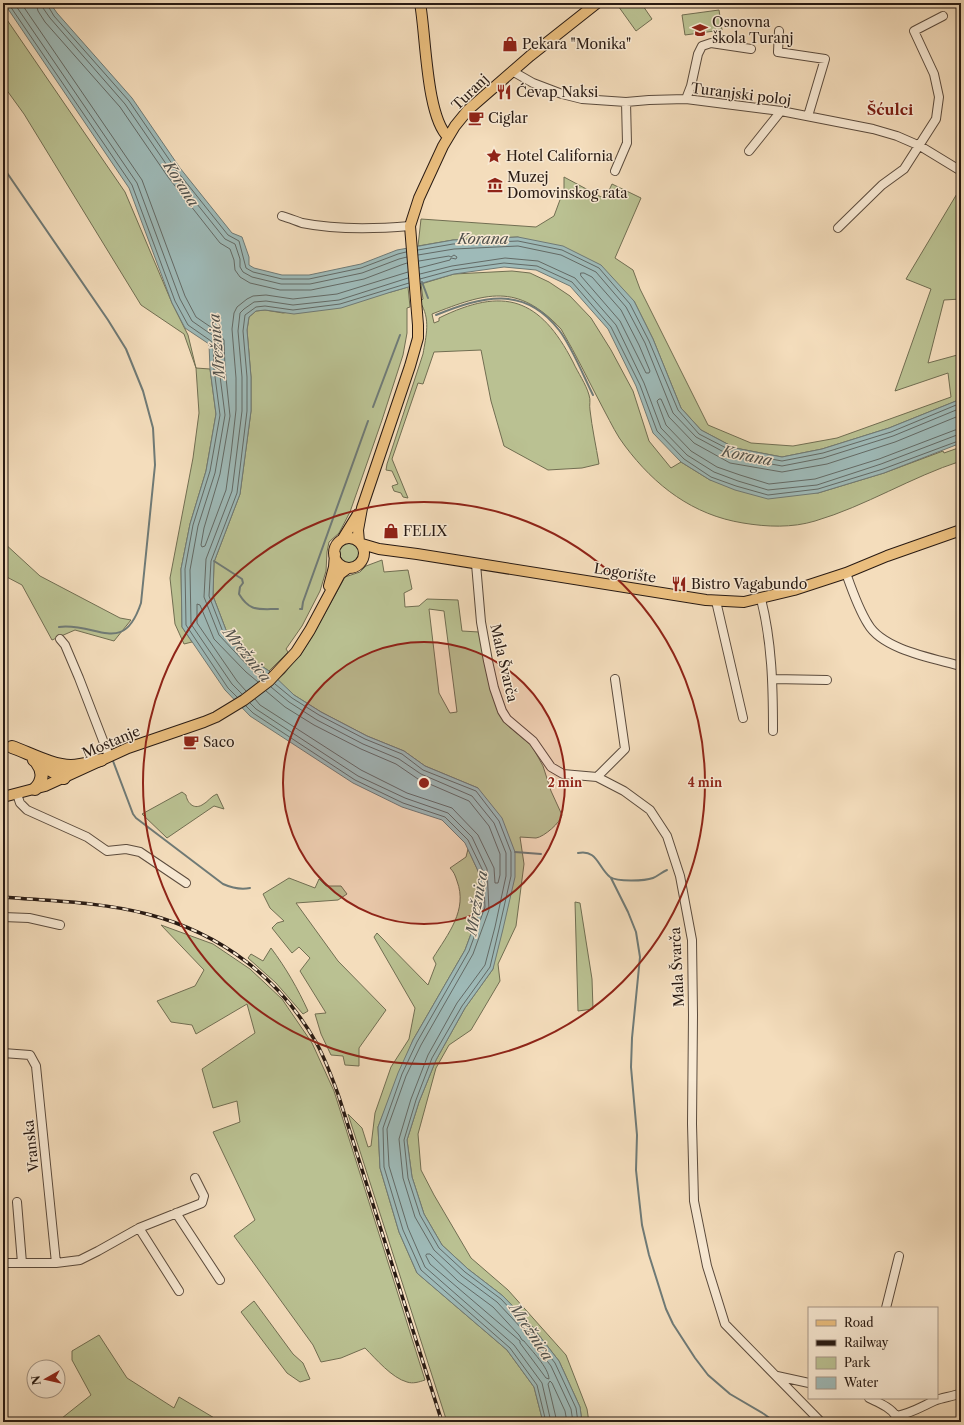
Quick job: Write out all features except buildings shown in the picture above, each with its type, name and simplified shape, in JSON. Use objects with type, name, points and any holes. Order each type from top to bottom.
[{"type":"highway","points":[[8,744],[60,765],[74,766],[105,758]]},
{"type":"highway","points":[[8,744],[64,778]]},
{"type":"highway","points":[[35,789],[41,782],[42,775],[41,769],[37,763]]},
{"type":"highway","points":[[60,765],[63,770],[64,778]]},
{"type":"main road","points":[[420,3],[432,102],[441,127],[448,137]]},
{"type":"main road","name":"Turanj","points":[[410,231],[419,198],[443,146],[455,126],[468,110],[512,71],[597,3]]},
{"type":"main road","points":[[325,599],[340,574],[348,568],[361,562],[364,553],[360,543],[358,530],[362,508],[415,348],[418,330],[417,303],[410,231]]},
{"type":"main road","points":[[325,599],[334,566],[336,546],[342,540],[362,508]]},
{"type":"main road","name":"Logorište","points":[[360,543],[394,551],[476,564],[716,600],[744,602],[794,590],[846,573],[887,556],[961,530]]},
{"type":"main road","points":[[342,540],[351,538],[360,543]]},
{"type":"main road","name":"Logorište","points":[[361,562],[373,555],[394,551]]},
{"type":"main road","points":[[335,554],[338,562],[348,568]]},
{"type":"main road","name":"Mostanje","points":[[3,798],[35,789],[64,778],[128,748],[204,722],[230,709],[261,688],[296,652],[310,630],[325,599]]},
{"type":"street","points":[[838,228],[882,185],[904,169],[936,119],[939,97],[934,74],[914,31],[943,16]]},
{"type":"street","points":[[779,31],[778,52],[825,59],[808,116]]},
{"type":"street","points":[[686,99],[691,86],[698,54],[702,46],[711,43],[751,49]]},
{"type":"street","name":"Turanjski poloj","points":[[512,71],[533,83],[562,94],[582,98],[626,102],[686,99],[781,111],[873,129],[897,136],[920,146],[961,171]]},
{"type":"street","points":[[615,171],[627,143],[626,102]]},
{"type":"street","points":[[749,151],[781,111]]},
{"type":"street","points":[[282,216],[302,223],[323,226],[410,231]]},
{"type":"street","name":"Mala Švarča","points":[[476,564],[481,622],[494,688],[502,711],[513,724],[534,741],[551,767],[563,774],[597,777],[624,790],[650,810],[667,836],[680,876],[692,940],[692,1124],[694,1201],[707,1266],[725,1324],[821,1422]]},
{"type":"street","points":[[846,573],[868,625],[879,637],[895,647],[961,666]]},
{"type":"street","points":[[761,599],[769,640],[773,679],[773,731]]},
{"type":"street","points":[[716,600],[743,718]]},
{"type":"street","points":[[60,639],[79,678],[105,758]]},
{"type":"street","points":[[597,777],[625,749],[615,679]]},
{"type":"street","points":[[773,679],[827,680]]},
{"type":"street","points":[[17,794],[20,803],[27,810],[87,837],[107,851],[126,849],[140,852],[186,883]]},
{"type":"street","points":[[3,917],[29,918],[60,925]]},
{"type":"street","name":"Vranska","points":[[3,1053],[30,1055],[36,1066],[56,1263]]},
{"type":"street","points":[[3,1263],[56,1263],[80,1260],[98,1252],[139,1228],[202,1203],[204,1196],[195,1178]]},
{"type":"street","points":[[17,1202],[22,1263]]},
{"type":"street","points":[[176,1213],[220,1280]]},
{"type":"street","points":[[139,1228],[179,1291]]},
{"type":"street","points":[[886,1307],[899,1256]]},
{"type":"street","points":[[777,1376],[808,1383]]},
{"type":"street","points":[[871,1399],[893,1411],[896,1419],[934,1401],[952,1397],[961,1393]]},
{"type":"green space","points":[[616,3],[641,3],[652,19],[636,31]]},
{"type":"green space","points":[[719,10],[722,30],[685,35],[682,15]]},
{"type":"green space","points":[[3,14],[125,192],[172,303],[188,335],[196,368],[184,334],[141,305],[24,114],[3,85]]},
{"type":"green space","points":[[564,177],[605,199],[612,184],[641,198],[615,258],[633,270],[640,289],[708,425],[751,443],[793,446],[837,438],[951,397],[948,373],[895,391],[931,289],[906,279],[961,187],[961,299],[944,300],[928,363],[961,354],[961,399],[889,428],[822,449],[782,457],[735,448],[701,430],[681,408],[653,339],[634,301],[518,237],[453,240],[418,246],[421,219],[536,227],[554,216],[564,189]]},
{"type":"green space","points":[[512,271],[530,273],[549,282],[570,296],[591,318],[611,350],[633,391],[649,441],[671,468],[681,462],[710,480],[818,493],[884,473],[943,451],[944,453],[961,447],[961,461],[924,475],[852,508],[815,521],[797,525],[779,526],[743,523],[708,513],[692,506],[662,486],[649,474],[625,446],[614,429],[561,329],[545,314],[530,304],[515,298],[500,296],[485,297],[469,301],[432,314],[434,323],[439,321],[439,318],[462,308],[483,302],[501,301],[518,304],[533,312],[547,324],[560,340],[586,387],[590,397],[591,417],[599,464],[582,468],[548,470],[504,446],[491,401],[481,350],[434,352],[423,384],[418,383],[392,459],[408,498],[403,497],[401,493],[394,491],[392,486],[398,484],[392,471],[386,470],[423,354],[427,321],[420,302],[423,299],[421,284],[454,274]]},
{"type":"green space","points":[[408,287],[410,307],[407,308],[407,333],[403,355],[350,512],[339,533],[329,542],[326,571],[320,591],[302,626],[286,649],[288,652],[269,671],[256,662],[226,630],[213,596],[214,562],[240,494],[251,411],[251,377],[247,330],[249,317],[256,311],[265,310],[283,313],[391,292]]},
{"type":"green space","points":[[196,368],[210,369],[216,414],[206,471],[190,524],[181,569],[182,627],[192,642],[184,644],[175,624],[170,578],[193,458],[199,413]]},
{"type":"green space","points":[[3,542],[40,576],[120,618],[131,620],[114,641],[75,630],[52,640],[22,585],[3,575]]},
{"type":"green space","points":[[345,542],[353,542],[360,549],[360,557],[353,564],[345,564],[338,557],[338,549]]},
{"type":"green space","points":[[382,560],[384,572],[408,570],[412,589],[404,593],[405,607],[419,606],[427,599],[458,600],[462,631],[479,632],[499,714],[505,723],[532,746],[543,766],[551,791],[562,815],[555,825],[543,835],[536,838],[520,837],[524,864],[516,926],[498,964],[500,981],[471,1030],[449,1045],[436,1068],[418,1134],[421,1170],[471,1258],[508,1290],[566,1355],[587,1409],[589,1422],[582,1422],[580,1407],[559,1361],[531,1325],[503,1296],[468,1269],[442,1245],[424,1214],[412,1177],[407,1140],[419,1102],[436,1060],[465,1008],[493,969],[478,788],[425,766],[404,751],[367,736],[321,712],[294,695],[277,680],[285,673],[297,656],[299,657],[312,637],[345,577],[360,572],[366,566]],"holes":[[[429,609],[444,611],[457,712],[450,713],[439,693]]]},
{"type":"green space","points":[[182,792],[186,795],[189,803],[196,807],[204,804],[217,794],[224,809],[214,806],[167,838],[142,814]]},
{"type":"green space","points":[[468,849],[479,873],[481,907],[465,950],[413,1040],[378,1127],[380,1168],[399,1232],[417,1273],[507,1350],[534,1387],[543,1422],[447,1422],[348,1114],[362,1128],[368,1147],[371,1146],[375,1113],[391,1067],[409,1039],[415,1008],[374,937],[377,933],[428,985],[436,964],[433,958],[455,921],[460,902],[460,892],[457,881],[450,868],[466,857]]},
{"type":"green space","points":[[289,878],[315,888],[319,879],[326,886],[341,886],[347,894],[338,900],[296,903],[338,961],[386,1010],[359,1048],[359,1066],[345,1065],[343,1056],[331,1055],[321,1034],[315,1014],[326,1013],[300,971],[310,958],[299,947],[292,953],[272,928],[277,923],[284,921],[270,908],[263,894]]},
{"type":"green space","points":[[575,902],[580,903],[592,979],[593,1009],[578,1011]]},
{"type":"green space","points":[[161,925],[213,944],[250,969],[282,999],[312,1043],[334,1091],[425,1380],[412,1383],[401,1380],[384,1368],[365,1348],[341,1358],[321,1362],[313,1345],[234,1236],[255,1220],[213,1132],[240,1122],[237,1101],[213,1108],[202,1069],[255,1033],[247,1004],[196,1034],[192,1025],[171,1022],[157,1001],[195,986],[204,970]]},
{"type":"green space","points":[[271,948],[287,971],[308,1011],[303,1014],[276,983],[248,958],[251,954],[263,961]]},
{"type":"green space","points":[[254,1301],[293,1354],[303,1363],[310,1379],[300,1382],[287,1373],[241,1312]]},
{"type":"green space","points":[[99,1335],[127,1378],[174,1408],[179,1397],[221,1422],[57,1422],[91,1395],[72,1360],[72,1351]]},
{"type":"water","points":[[4,3],[50,3],[57,13],[132,98],[180,168],[232,233],[242,237],[249,257],[249,265],[254,268],[282,275],[309,275],[361,264],[397,250],[453,240],[518,237],[563,246],[601,265],[634,301],[653,339],[681,408],[701,430],[735,448],[782,457],[822,449],[889,428],[961,399],[961,443],[884,473],[818,493],[768,499],[735,490],[710,480],[681,462],[653,433],[636,386],[608,329],[570,286],[536,270],[504,267],[454,274],[341,308],[294,314],[265,310],[256,311],[249,317],[247,330],[251,377],[251,411],[240,494],[214,562],[213,596],[226,630],[256,662],[269,671],[294,695],[321,712],[367,736],[404,751],[425,766],[478,788],[502,818],[515,852],[515,877],[493,969],[465,1008],[436,1060],[419,1102],[407,1140],[412,1177],[424,1214],[442,1245],[468,1269],[503,1296],[531,1325],[559,1361],[580,1407],[582,1422],[543,1422],[534,1387],[507,1350],[417,1273],[399,1232],[380,1168],[378,1127],[398,1073],[413,1040],[465,950],[481,907],[479,873],[465,843],[442,820],[402,807],[353,783],[250,716],[225,690],[182,627],[181,569],[190,524],[206,471],[216,414],[210,369],[209,344],[185,328],[172,303],[129,188]]},
{"type":"waterway","points":[[3,167],[108,320],[126,349],[143,391],[153,428],[155,465],[141,603],[134,619],[126,629],[117,633],[108,633],[73,627],[59,627]]},
{"type":"waterway","points":[[422,282],[428,298]]},
{"type":"waterway","points":[[436,315],[469,303],[501,298],[517,300],[531,306],[546,315],[564,337],[593,395]]},
{"type":"waterway","points":[[373,407],[400,335]]},
{"type":"waterway","points":[[300,609],[302,609],[303,602],[368,421]]},
{"type":"waterway","points":[[214,561],[242,579],[243,583],[240,587],[239,594],[247,604],[251,607],[260,609],[278,609]]},
{"type":"waterway","points":[[113,761],[133,814],[136,818],[223,884],[236,888],[250,888]]},
{"type":"waterway","points":[[515,852],[541,854]]},
{"type":"waterway","points":[[578,853],[584,852],[593,856],[610,877],[619,880],[649,879],[667,870]]},
{"type":"waterway","points":[[611,878],[636,932],[640,957],[632,1038],[631,1067],[637,1135],[636,1170],[642,1225],[649,1255],[666,1309],[673,1324],[695,1358],[708,1375],[730,1394],[775,1422]]},
{"type":"railway","points":[[3,897],[76,902],[112,907],[147,914],[174,922],[200,933],[224,946],[246,961],[285,999],[302,1020],[317,1044],[339,1097],[442,1422]]},
{"type":"place","name":"Osnovna škola Turanj","points":[[700,30]]},
{"type":"place","name":"Pekara \"Monika\"","points":[[510,44]]},
{"type":"place","name":"Ćevap Naksi","points":[[504,92]]},
{"type":"place","name":"Ciglar","points":[[476,118]]},
{"type":"place","name":"Hotel California","points":[[494,156]]},
{"type":"place","name":"Muzej Domovinskog rata","points":[[495,185]]},
{"type":"place","name":"FELIX","points":[[391,531]]},
{"type":"place","name":"Bistro Vagabundo","points":[[679,584]]},
{"type":"place","name":"Saco","points":[[191,742]]},
{"type":"district","name":"Šćulci","points":[[890,110]]},
{"type":"water label","name":"Korana","points":[[181,184]]},
{"type":"water label","name":"Korana","points":[[483,239]]},
{"type":"water label","name":"Mrežnica","points":[[217,346]]},
{"type":"water label","name":"Korana","points":[[747,456]]},
{"type":"water label","name":"Mrežnica","points":[[247,655]]},
{"type":"water label","name":"Mrežnica","points":[[477,903]]},
{"type":"water label","name":"Mrežnica","points":[[531,1332]]}]
